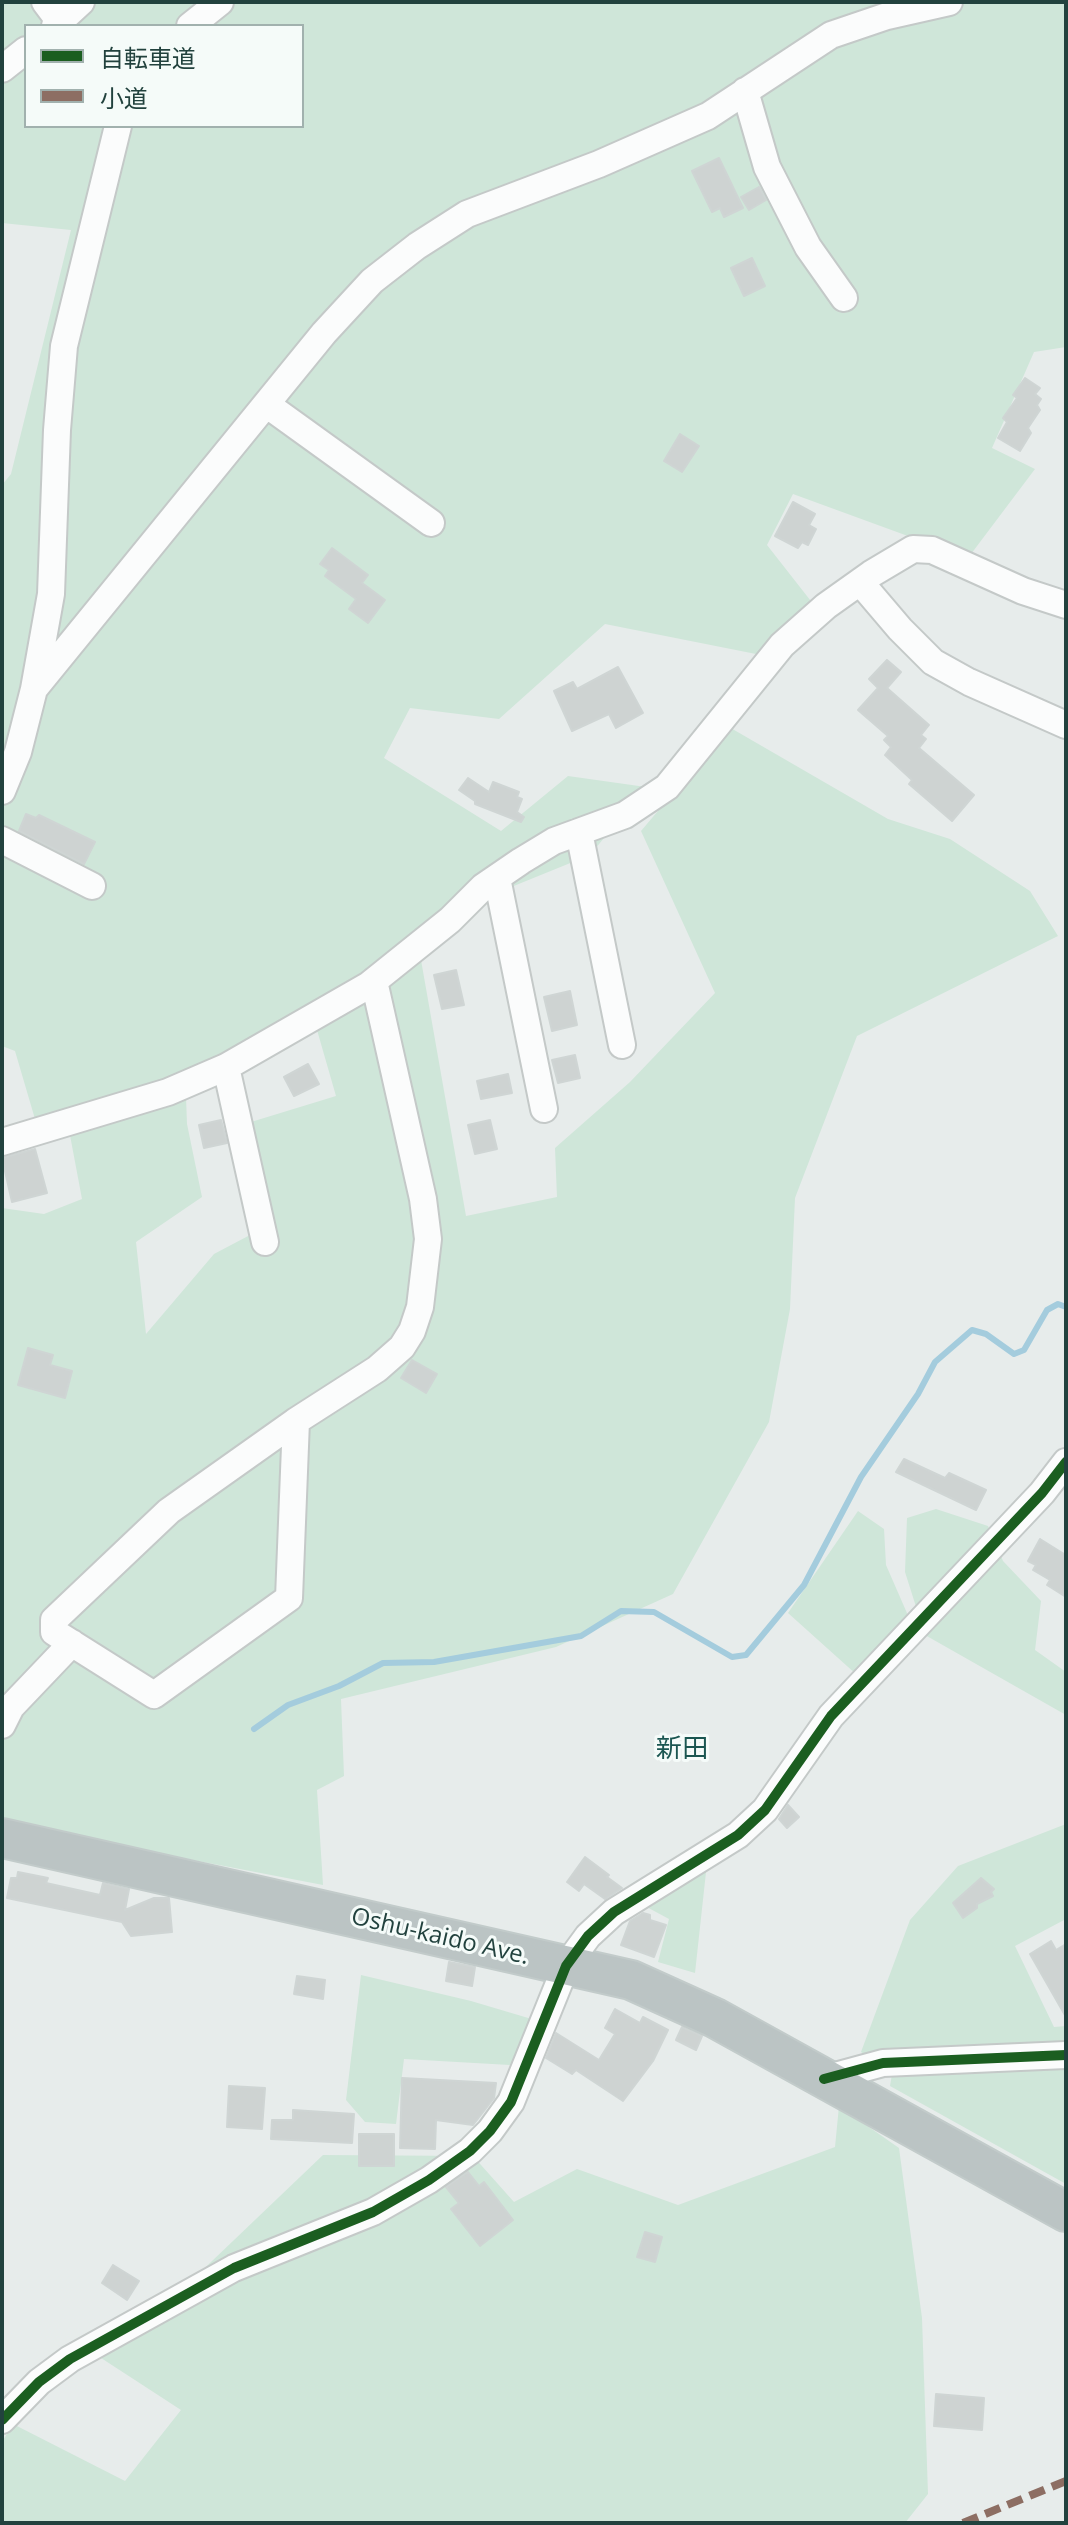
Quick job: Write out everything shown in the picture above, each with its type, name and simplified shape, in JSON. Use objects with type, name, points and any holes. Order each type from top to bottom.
[{"type":"highway","name":"Oshu-kaido Ave.","points":[[2,1838],[631,1980],[674,1997],[1066,2212]]},
{"type":"street","points":[[53,17],[81,2]]},
{"type":"street","points":[[34,689],[324,333],[372,281],[417,246],[467,214],[599,164],[708,116],[831,35],[887,16],[949,2]]},
{"type":"street","points":[[193,24],[219,3]]},
{"type":"street","points":[[2,69],[24,52]]},
{"type":"street","points":[[745,91],[767,167],[808,247],[844,298]]},
{"type":"street","points":[[2,791],[18,752],[34,689],[51,594],[57,430],[64,346],[118,128]]},
{"type":"street","points":[[266,404],[431,523]]},
{"type":"street","points":[[2,1142],[168,1092],[226,1067],[374,981],[497,878],[554,841],[625,815],[667,787],[782,645],[826,606],[913,549],[932,550],[1023,591],[1066,605]]},
{"type":"street","points":[[860,582],[933,662],[969,682],[1066,725]]},
{"type":"street","points":[[579,832],[622,1045]]},
{"type":"street","points":[[2,840],[92,886]]},
{"type":"street","points":[[497,878],[544,1109]]},
{"type":"street","points":[[296,1421],[289,1598],[154,1695],[54,1632],[54,1620],[169,1511],[296,1421],[377,1369],[402,1347],[412,1331],[420,1307],[428,1239],[423,1199],[374,981]]},
{"type":"street","points":[[226,1067],[265,1242]]},
{"type":"street","points":[[2,2420],[39,2382],[83,2352],[234,2268],[373,2212],[429,2180],[470,2151],[490,2131],[511,2102],[566,1966],[588,1936],[614,1912],[738,1835],[765,1810],[831,1716],[1042,1493],[1066,1462]]},
{"type":"street","points":[[2,1725],[11,1707],[72,1643]]},
{"type":"street","points":[[824,2079],[883,2063],[1066,2055]]},
{"type":"green space","points":[[2,2],[1066,2],[1066,347],[1034,352],[992,448],[1035,469],[968,558],[793,494],[767,545],[814,605],[756,654],[605,624],[499,719],[410,708],[384,758],[501,831],[568,776],[646,787],[590,855],[499,892],[421,960],[466,1216],[557,1197],[555,1148],[630,1082],[715,993],[641,831],[729,727],[888,819],[950,839],[1030,891],[1058,936],[857,1036],[795,1198],[790,1309],[769,1422],[673,1594],[556,1647],[341,1699],[344,1776],[317,1790],[323,1885],[2,1819],[2,1208],[44,1214],[82,1199],[66,1114],[35,1119],[15,1051],[2,1046],[2,485],[11,474],[71,230],[2,223]],"holes":[[[317,1030],[336,1096],[251,1122],[269,1225],[214,1254],[146,1334],[136,1242],[202,1197],[187,1124],[186,1097]]]},
{"type":"green space","points":[[936,1509],[988,1526],[1003,1561],[1041,1601],[1035,1650],[1066,1672],[1066,1715],[925,1635],[905,1572],[907,1518]]},
{"type":"green space","points":[[858,1511],[884,1529],[886,1565],[910,1620],[857,1675],[788,1613]]},
{"type":"green space","points":[[1066,1824],[1066,1919],[1015,1946],[1054,2027],[1066,2026],[1066,2184],[890,2086],[892,2074],[861,2052],[910,1920],[958,1866]]},
{"type":"green space","points":[[707,1863],[695,1973],[658,1962],[669,1919],[643,1905]]},
{"type":"green space","points":[[361,1975],[535,2020],[510,2065],[404,2059],[396,2124],[365,2122],[346,2100]]},
{"type":"green space","points":[[839,2106],[899,2148],[922,2318],[928,2494],[905,2523],[2,2523],[2,2442],[13,2424],[125,2481],[181,2410],[78,2343],[189,2283],[323,2155],[473,2156],[514,2202],[577,2169],[678,2205],[835,2147]]},
{"type":"building","points":[[719,158],[743,208],[724,217],[720,208],[712,212],[692,171]]},
{"type":"building","points":[[759,187],[766,200],[749,210],[741,197]]},
{"type":"building","points":[[752,258],[765,286],[744,296],[731,268]]},
{"type":"building","points":[[1025,378],[1040,388],[1035,394],[1041,399],[1037,405],[1040,410],[1028,428],[1031,433],[1020,451],[998,438],[1007,422],[1003,418],[1017,398],[1013,395]]},
{"type":"building","points":[[680,434],[699,446],[682,472],[664,461]]},
{"type":"building","points":[[793,502],[815,514],[809,525],[816,529],[808,545],[802,542],[798,548],[775,536]]},
{"type":"building","points":[[332,548],[368,575],[362,583],[385,600],[368,623],[349,609],[356,599],[325,576],[329,570],[320,564]]},
{"type":"building","points":[[887,660],[901,672],[887,688],[929,725],[921,735],[926,739],[919,748],[974,795],[952,821],[909,784],[912,780],[885,755],[891,747],[884,740],[888,736],[858,710],[878,688],[869,679]]},
{"type":"building","points":[[618,667],[643,713],[616,728],[609,714],[572,731],[554,691],[573,682],[577,689]]},
{"type":"building","points":[[468,778],[489,792],[493,782],[519,792],[517,797],[522,799],[517,812],[524,817],[521,822],[475,804],[459,790]]},
{"type":"building","points":[[26,814],[36,818],[39,815],[95,842],[84,864],[19,831]]},
{"type":"building","points":[[456,970],[464,1005],[442,1009],[434,975]]},
{"type":"building","points":[[570,991],[577,1025],[552,1031],[544,997]]},
{"type":"building","points":[[575,1055],[580,1078],[558,1083],[552,1060]]},
{"type":"building","points":[[308,1064],[319,1084],[294,1096],[284,1077]]},
{"type":"building","points":[[508,1074],[512,1093],[481,1099],[477,1081]]},
{"type":"building","points":[[221,1120],[227,1143],[204,1148],[199,1125]]},
{"type":"building","points":[[490,1120],[497,1149],[475,1154],[468,1125]]},
{"type":"building","points":[[35,1149],[47,1193],[12,1202],[2,1158]]},
{"type":"building","points":[[28,1348],[53,1355],[50,1365],[72,1371],[65,1398],[18,1385]]},
{"type":"building","points":[[412,1360],[437,1374],[426,1393],[401,1378]]},
{"type":"building","points":[[904,1459],[945,1478],[949,1473],[986,1490],[976,1510],[896,1472]]},
{"type":"building","points":[[1040,1539],[1064,1554],[1066,1551],[1066,1597],[1047,1585],[1050,1580],[1033,1570],[1036,1565],[1028,1561]]},
{"type":"building","points":[[788,1805],[799,1817],[787,1828],[779,1819]]},
{"type":"building","points":[[585,1857],[622,1888],[605,1899],[584,1884],[579,1891],[567,1882]]},
{"type":"building","points":[[18,1872],[48,1878],[46,1883],[100,1895],[103,1883],[129,1889],[125,1910],[154,1898],[169,1898],[172,1932],[131,1936],[122,1922],[7,1898],[11,1878],[17,1878]]},
{"type":"building","points":[[981,1878],[994,1889],[991,1892],[993,1896],[977,1904],[977,1908],[963,1918],[953,1903]]},
{"type":"building","points":[[643,1913],[650,1915],[650,1920],[666,1925],[654,1957],[621,1945],[630,1921]]},
{"type":"building","points":[[1051,1941],[1056,1950],[1066,1944],[1066,2017],[1030,1954]]},
{"type":"building","points":[[449,1962],[475,1967],[472,1986],[446,1981]]},
{"type":"building","points":[[297,1976],[325,1980],[323,1999],[294,1994]]},
{"type":"building","points":[[615,2009],[640,2023],[643,2017],[668,2030],[653,2061],[623,2101],[576,2070],[572,2074],[546,2058],[556,2033],[599,2060],[615,2034],[605,2028]]},
{"type":"building","points":[[682,2027],[702,2036],[696,2050],[676,2040]]},
{"type":"building","points":[[402,2078],[496,2083],[494,2098],[473,2125],[436,2120],[435,2149],[400,2148]]},
{"type":"building","points":[[229,2086],[265,2088],[262,2129],[227,2127]]},
{"type":"building","points":[[293,2110],[354,2114],[352,2143],[271,2139],[272,2120],[293,2120]]},
{"type":"building","points":[[359,2134],[394,2134],[394,2166],[359,2166]]},
{"type":"building","points":[[468,2172],[479,2186],[484,2182],[513,2220],[480,2246],[451,2209],[459,2203],[446,2187]]},
{"type":"building","points":[[645,2232],[662,2237],[655,2262],[637,2257]]},
{"type":"building","points":[[113,2265],[139,2281],[127,2300],[102,2283]]},
{"type":"building","points":[[936,2394],[984,2398],[982,2430],[934,2426]]},
{"type":"waterway","points":[[254,1729],[288,1705],[339,1686],[383,1663],[434,1662],[581,1636],[621,1611],[654,1612],[732,1657],[746,1655],[804,1585],[861,1477],[918,1394],[935,1362],[972,1330],[986,1334],[1014,1354],[1024,1350],[1047,1310],[1058,1304],[1066,1307]]},
{"type":"marked path","points":[[963,2523],[1066,2481]]},
{"type":"cycle path","points":[[2,2420],[39,2382],[70,2359],[234,2268],[373,2212],[429,2180],[470,2151],[490,2131],[511,2102],[566,1966],[588,1936],[614,1912],[738,1835],[765,1810],[831,1716],[1042,1493],[1066,1462]]},
{"type":"cycle path","points":[[824,2079],[883,2063],[1066,2055]]},
{"type":"district","name":"新田","points":[[682,1750]]}]
